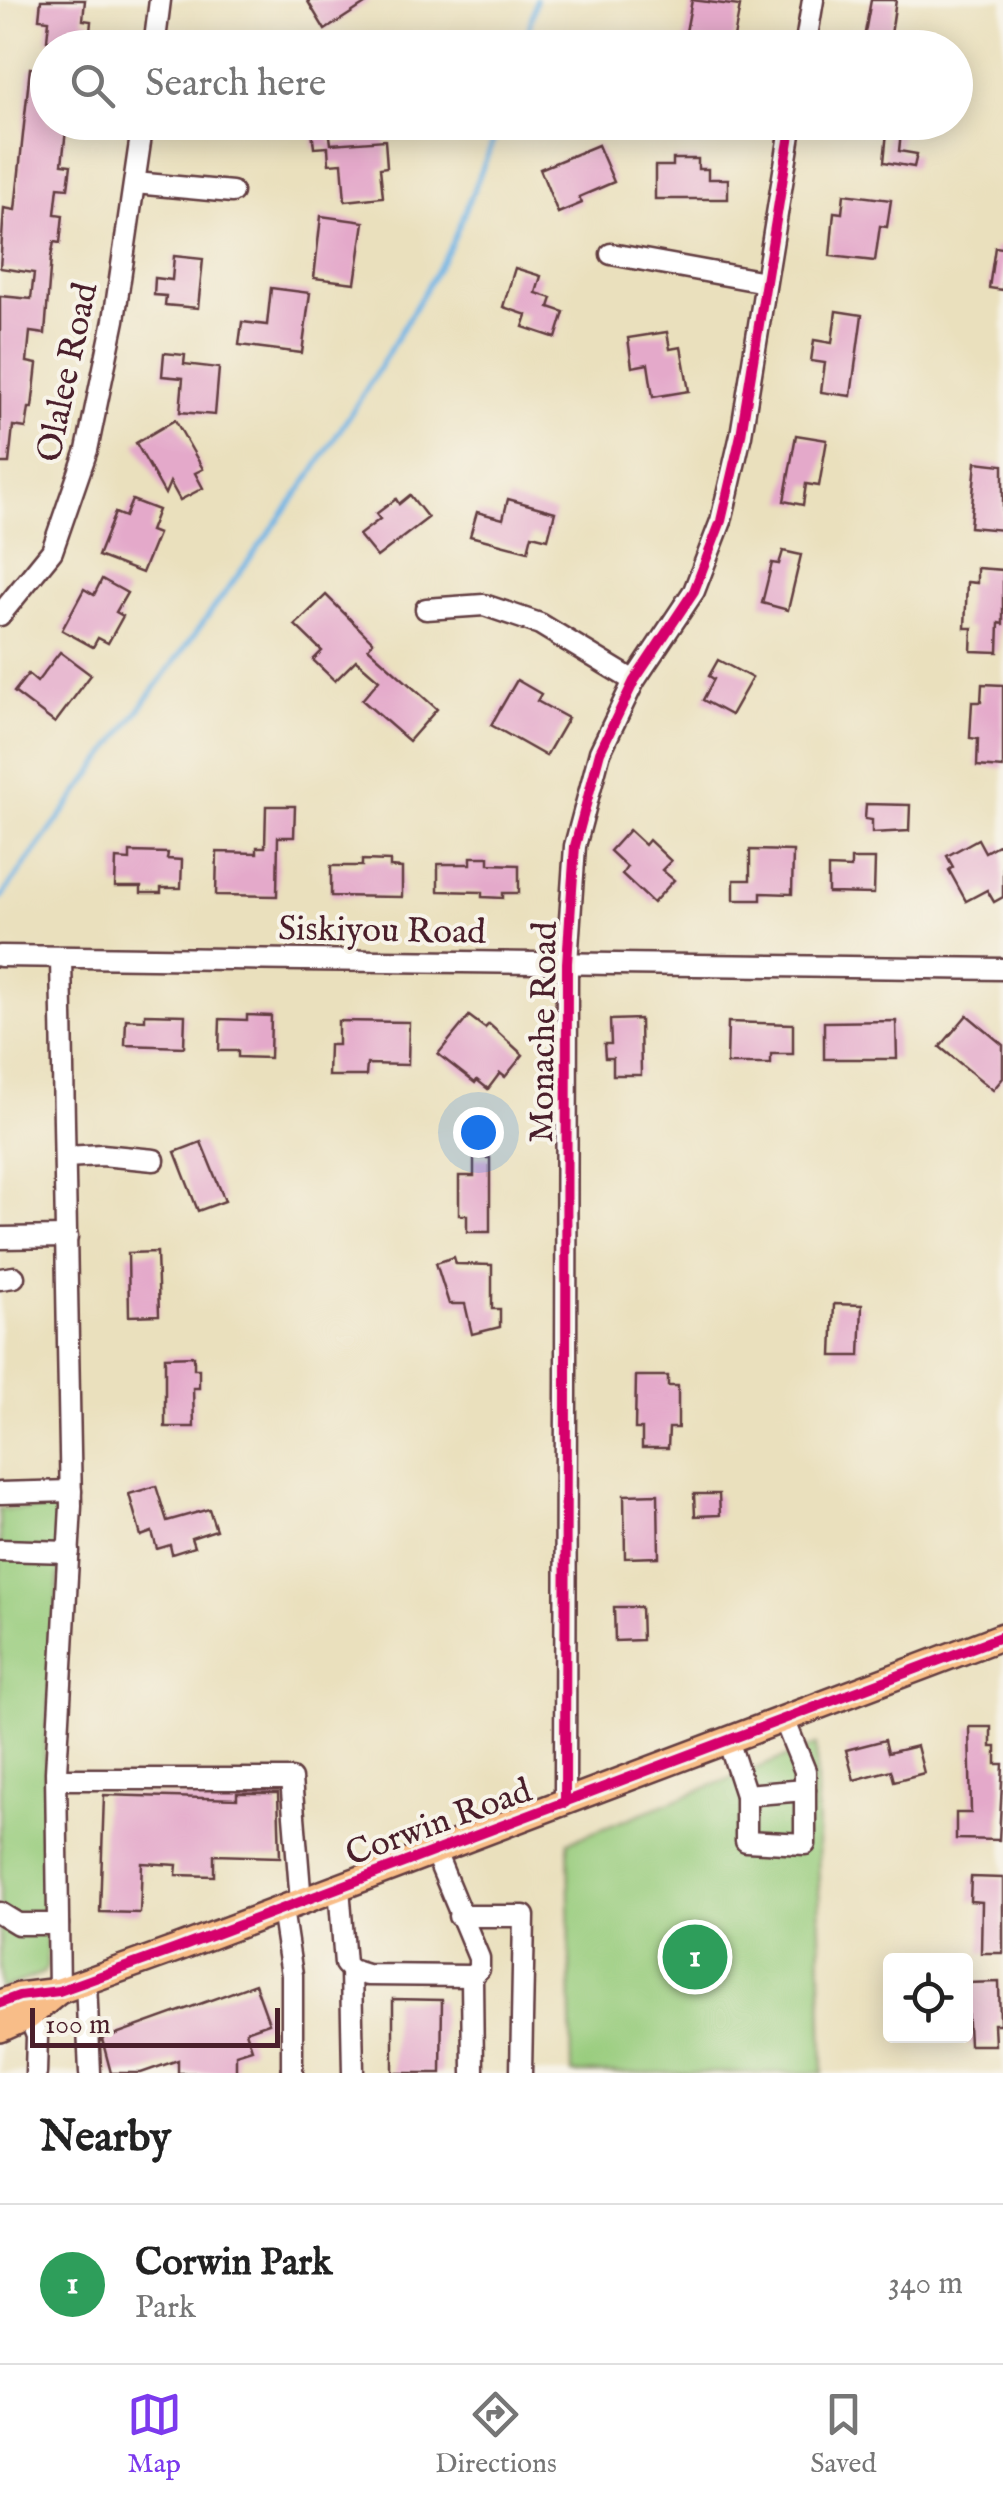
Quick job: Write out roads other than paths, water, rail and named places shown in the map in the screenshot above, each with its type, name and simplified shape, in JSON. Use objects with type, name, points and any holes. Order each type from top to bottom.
[{"type":"main road","name":"Corwin Road","points":[[0,2002],[59,1991],[1003,1636]]},
{"type":"main road","name":"Corwin Road","points":[[0,2029],[29,2016],[59,1991]]},
{"type":"street","points":[[156,30],[160,0]]},
{"type":"street","points":[[808,30],[813,0]]},
{"type":"street","name":"Olalee Road","points":[[0,615],[52,551],[88,450],[114,320],[141,140]]},
{"type":"street","name":"Monache Road","points":[[565,1803],[568,964],[575,846],[600,752],[634,680],[694,591],[721,521],[741,435],[789,140]]},
{"type":"street","points":[[135,183],[232,192]]},
{"type":"street","points":[[611,254],[765,282]]},
{"type":"street","points":[[426,609],[484,604],[540,624],[634,680]]},
{"type":"street","name":"Siskiyou Road","points":[[0,956],[1003,969]]},
{"type":"street","points":[[59,1991],[57,1779],[71,1490],[61,958]]},
{"type":"street","points":[[65,1158],[102,1155],[154,1160]]},
{"type":"street","points":[[0,1238],[67,1237]]},
{"type":"street","points":[[0,1493],[71,1490]]},
{"type":"street","points":[[0,1550],[69,1552]]},
{"type":"street","points":[[728,1740],[746,1795],[746,1841],[805,1844],[805,1771],[784,1719]]},
{"type":"street","points":[[57,1779],[291,1779],[292,2073]]},
{"type":"street","points":[[746,1795],[805,1790]]},
{"type":"street","points":[[435,1852],[479,1958],[478,1969],[472,1976],[472,2073]]},
{"type":"street","points":[[339,1887],[344,1964],[351,1970],[367,1975],[472,1976]]},
{"type":"street","points":[[0,1913],[18,1924],[58,1924]]},
{"type":"street","points":[[459,1916],[524,1916],[521,2073]]},
{"type":"street","points":[[351,1970],[353,2073]]},
{"type":"street","points":[[86,1981],[90,2073]]},
{"type":"street","points":[[29,2016],[36,2036],[36,2073]]},
{"type":"waterway","points":[[528,30],[536,0]]},
{"type":"waterway","points":[[0,899],[310,477],[450,248],[494,140]]},
{"type":"place","name":"Corwin Park","points":[[695,1957]]}]
